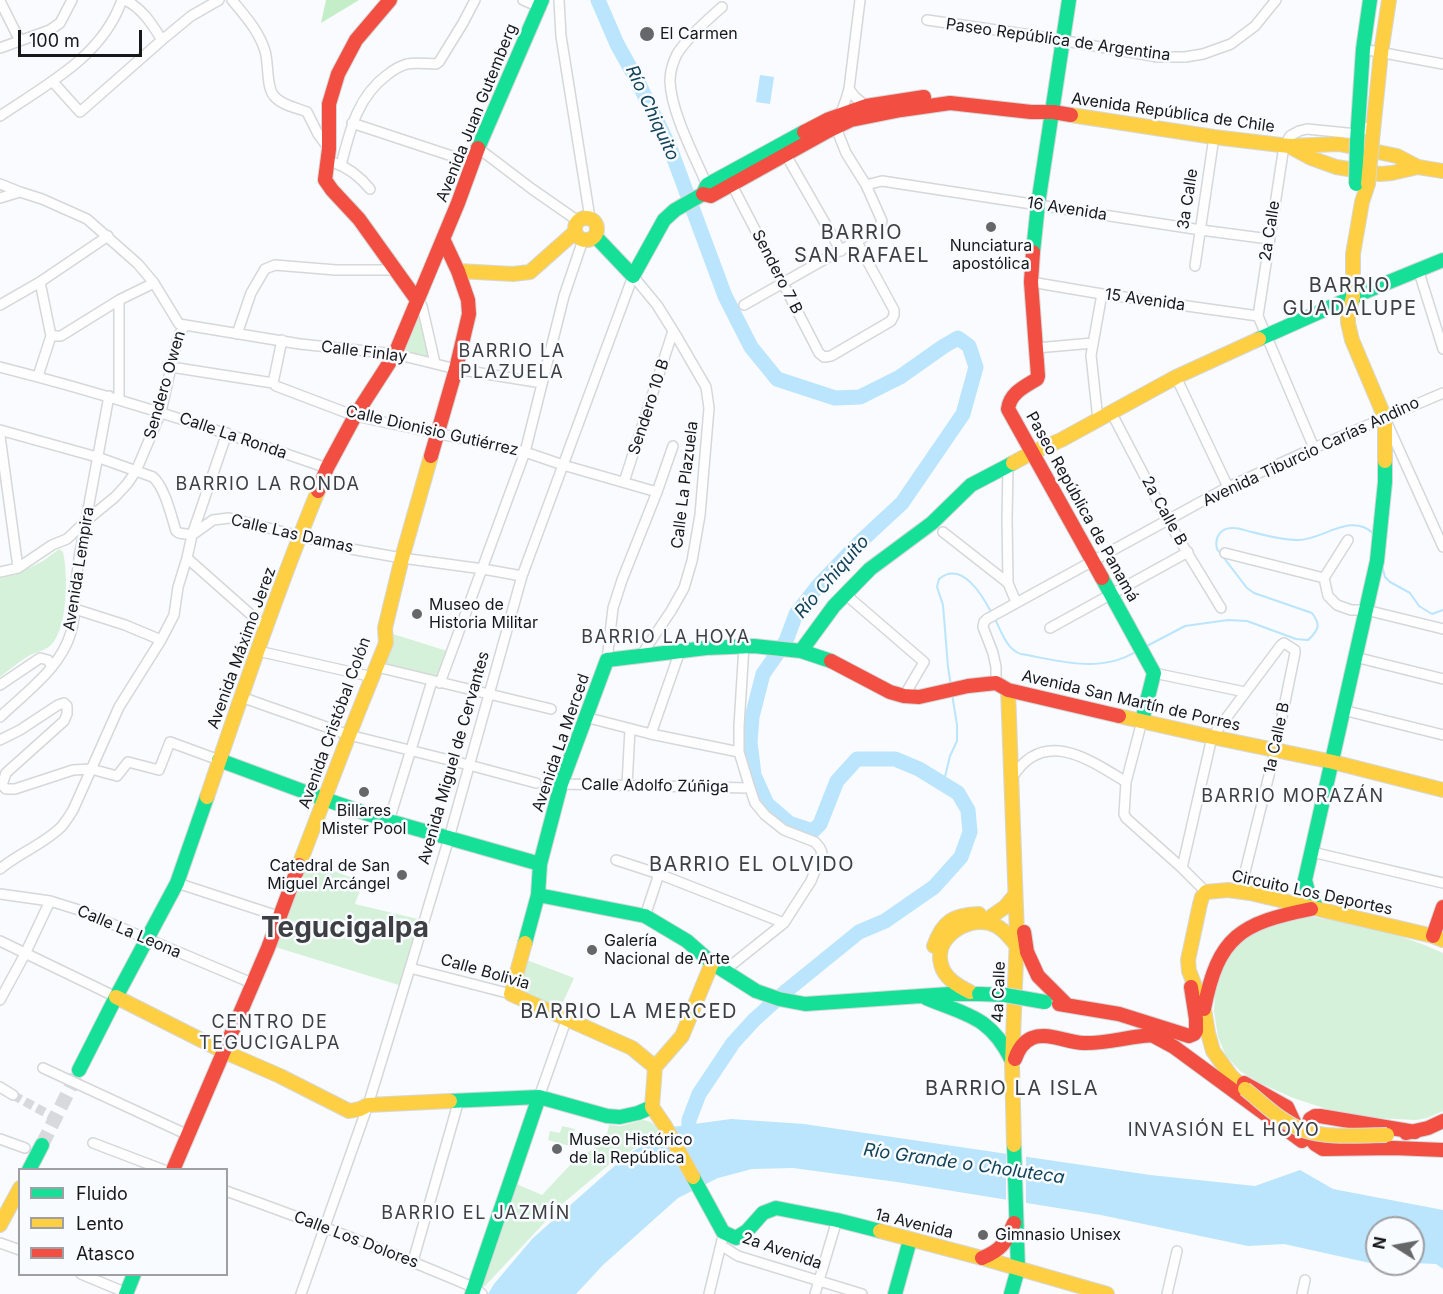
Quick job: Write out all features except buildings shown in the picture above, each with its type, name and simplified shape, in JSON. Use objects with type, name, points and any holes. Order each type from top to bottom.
[{"type":"street","points":[[0,48],[51,30],[60,23],[72,0]]},
{"type":"street","points":[[0,116],[53,82],[88,53],[98,43],[117,15],[123,0],[134,5],[146,16],[162,40]]},
{"type":"street","points":[[53,82],[80,112],[191,16],[219,0]]},
{"type":"street","points":[[232,0],[256,29],[265,50],[272,95],[279,101],[307,112],[332,158],[370,189]]},
{"type":"street","points":[[332,158],[329,105],[338,74],[356,40],[390,0]]},
{"type":"street","points":[[435,363],[422,306],[359,219],[325,180],[332,158],[360,104],[372,87],[391,72],[409,63],[435,64],[442,60],[475,0]]},
{"type":"street","points":[[523,0],[541,3]]},
{"type":"street","points":[[389,821],[436,682],[483,568],[525,452],[564,296],[584,229],[561,36],[559,0]]},
{"type":"street","points":[[744,305],[857,242],[878,229],[882,221],[866,185],[846,153],[838,121],[849,89],[861,0]]},
{"type":"street","name":"Paseo República de Panamá","points":[[1069,0],[1032,257],[1031,282],[1037,379],[1013,395],[1009,400],[1008,409],[1152,669]]},
{"type":"street","name":"Paseo República de Argentina","points":[[927,20],[1158,57],[1185,57],[1203,54],[1231,44],[1255,26],[1276,0]]},
{"type":"street","points":[[1370,0],[1363,49],[1357,137],[1362,202],[1352,262],[1353,297],[1348,323],[1352,340],[1385,418],[1443,547]]},
{"type":"street","points":[[1362,184],[1372,141],[1389,0]]},
{"type":"street","points":[[0,1],[20,41]]},
{"type":"street","name":"Avenida Juan Gutemberg","points":[[443,239],[478,148],[541,3]]},
{"type":"street","points":[[703,192],[676,111],[670,79],[672,66],[678,53],[702,25],[722,8]]},
{"type":"street","points":[[1363,49],[1443,64]]},
{"type":"street","points":[[849,89],[866,106]]},
{"type":"street","name":"Avenida República de Chile","points":[[703,192],[711,196],[732,185],[866,106],[914,98],[964,96],[1034,105],[1053,112]]},
{"type":"street","name":"Avenida República de Chile","points":[[675,210],[815,127],[924,106],[950,104],[1053,112],[1286,146],[1339,144],[1397,156],[1418,166],[1443,171]]},
{"type":"street","points":[[352,123],[473,163]]},
{"type":"street","points":[[1286,146],[1290,136],[1299,131],[1307,129],[1357,137],[1373,124]]},
{"type":"street","name":"3a Calle","points":[[1195,266],[1215,137]]},
{"type":"street","name":"Avenida República de Chile","points":[[1286,146],[1336,167],[1380,174],[1418,166]]},
{"type":"street","name":"2a Calle","points":[[1258,316],[1286,146]]},
{"type":"street","points":[[478,148],[584,229]]},
{"type":"street","points":[[786,155],[841,251]]},
{"type":"street","name":"16 Avenida","points":[[866,185],[882,181],[1269,239]]},
{"type":"street","name":"Sendero Owen","points":[[0,184],[87,219],[138,264],[153,283],[175,320],[185,326],[177,341],[161,412],[136,471],[127,484],[67,539],[52,544],[18,568],[0,572]]},
{"type":"street","name":"Sendero 7 B","points":[[732,185],[782,284],[819,353],[824,357],[831,356],[891,321],[894,315],[894,310],[857,242]]},
{"type":"street","points":[[0,198],[20,192]]},
{"type":"street","name":"Avenida Miguel de Cervantes","points":[[301,1294],[368,1105],[449,838],[522,576],[633,276],[664,220],[675,210]]},
{"type":"street","points":[[458,271],[513,274],[530,272],[584,229]]},
{"type":"street","name":"Calle La Plazuela","points":[[584,229],[633,276],[657,305],[706,387],[710,417],[700,515],[692,561],[684,588],[640,657]]},
{"type":"street","points":[[0,305],[40,282],[108,236]]},
{"type":"street","name":"Avenida Cristóbal Colón","points":[[174,1168],[254,984],[386,643],[385,628],[402,558],[456,369],[469,314],[468,300],[458,271],[443,239]]},
{"type":"street","name":"Avenida Máximo Jerez","points":[[79,1070],[177,883],[241,697],[299,537],[327,468],[355,416],[395,354],[443,239]]},
{"type":"street","points":[[799,651],[834,606],[870,569],[932,523],[971,485],[1061,440],[1176,377],[1353,297],[1443,260]]},
{"type":"street","points":[[237,334],[251,293],[265,269],[275,265],[336,270],[395,270]]},
{"type":"street","points":[[1418,269],[1443,349]]},
{"type":"street","points":[[38,376],[51,336],[40,282]]},
{"type":"street","name":"15 Avenida","points":[[1031,282],[1258,316]]},
{"type":"street","points":[[51,336],[62,336],[119,300],[153,283]]},
{"type":"street","points":[[1098,420],[1091,355],[1102,294]]},
{"type":"street","points":[[119,300],[119,399]]},
{"type":"street","points":[[1258,316],[1314,448]]},
{"type":"street","name":"Calle Finlay","points":[[185,326],[336,348],[395,354],[456,369],[542,383]]},
{"type":"street","name":"Sendero 10 B","points":[[624,482],[673,331]]},
{"type":"street","points":[[273,383],[282,340]]},
{"type":"street","points":[[1036,348],[1093,343]]},
{"type":"street","name":"Calle La Ronda","points":[[0,367],[119,399],[327,468]]},
{"type":"street","name":"Calle Dionisio Gutiérrez","points":[[171,367],[273,383],[355,416],[525,452],[657,492]]},
{"type":"street","points":[[1176,377],[1228,487]]},
{"type":"street","name":"Avenida Tiburcio Carías Andino","points":[[1002,687],[983,627],[984,622],[991,617],[1228,487],[1443,393]]},
{"type":"street","name":"Avenida Lempira","points":[[0,717],[52,667],[66,645],[71,632],[75,609],[76,579],[109,396]]},
{"type":"street","name":"2a Calle B","points":[[1111,412],[1168,521],[1221,608]]},
{"type":"street","points":[[1284,901],[1298,892],[1305,880],[1377,561],[1384,482],[1385,418]]},
{"type":"street","points":[[0,430],[153,477],[158,481],[176,531],[192,535]]},
{"type":"street","points":[[0,869],[51,835],[63,825],[73,810],[119,707],[174,615],[178,587],[192,535],[227,433]]},
{"type":"street","points":[[0,436],[18,568]]},
{"type":"street","name":"Avenida La Merced","points":[[511,994],[538,895],[540,864],[561,784],[607,660],[613,608],[673,446]]},
{"type":"street","points":[[1008,467],[1008,582],[1016,602]]},
{"type":"street","name":"Calle Las Damas","points":[[192,535],[213,520],[229,518],[299,537],[402,558],[483,568],[522,576]]},
{"type":"street","points":[[944,532],[1008,582]]},
{"type":"street","points":[[1348,540],[1324,578],[1328,596],[1337,605],[1443,629]]},
{"type":"street","points":[[1050,628],[1188,552]]},
{"type":"street","points":[[1225,553],[1324,578]]},
{"type":"street","points":[[187,558],[266,628]]},
{"type":"street","points":[[845,594],[924,662],[904,696]]},
{"type":"street","points":[[75,609],[125,625],[161,640]]},
{"type":"street","name":"1a Calle B","points":[[1240,892],[1275,751],[1295,650],[1284,643],[1281,645],[1245,692]]},
{"type":"street","points":[[724,971],[784,923],[811,881],[822,853],[815,842],[784,830],[765,815],[755,803],[739,752],[744,646]]},
{"type":"street","name":"Avenida San Martín de Porres","points":[[640,657],[744,646],[799,651],[826,658],[890,692],[904,696],[919,697],[968,686],[1002,687],[1212,737],[1332,762],[1443,790]]},
{"type":"street","points":[[258,651],[436,682],[551,709]]},
{"type":"street","points":[[651,734],[680,651]]},
{"type":"street","points":[[607,660],[640,657]]},
{"type":"street","points":[[1356,657],[1443,679]]},
{"type":"street","points":[[0,685],[40,658],[48,660],[52,667]]},
{"type":"street","points":[[1182,868],[1212,737],[1245,692],[1152,669],[1142,721],[1126,782],[1123,809],[1126,818],[1206,892]]},
{"type":"street","name":"4a Calle","points":[[1002,687],[1011,780],[1017,940],[1012,1064],[1018,1269],[1011,1294]]},
{"type":"street","points":[[241,697],[349,735],[536,783]]},
{"type":"street","points":[[0,740],[64,703],[68,706],[64,721],[6,773],[2,785],[6,789],[15,789],[73,770],[91,769],[117,776],[128,762],[159,770],[170,742],[389,821],[540,864]]},
{"type":"street","points":[[1343,710],[1443,735]]},
{"type":"street","points":[[585,717],[651,734],[739,752]]},
{"type":"street","points":[[627,786],[630,729]]},
{"type":"street","points":[[1011,780],[1018,768],[1029,759],[1045,752],[1061,751],[1078,755],[1126,782]]},
{"type":"street","name":"Calle Adolfo Zúñiga","points":[[561,784],[750,788]]},
{"type":"street","points":[[1011,801],[1018,843],[1020,902],[1027,952],[1038,976],[1067,1005]]},
{"type":"street","points":[[1312,852],[1443,883]]},
{"type":"street","points":[[616,860],[659,874],[784,923]]},
{"type":"street","points":[[645,916],[659,874]]},
{"type":"street","points":[[1204,1010],[1211,976],[1218,961],[1244,931],[1276,917],[1317,908],[1309,898],[1305,880]]},
{"type":"street","points":[[177,883],[281,917]]},
{"type":"street","name":"Circuito Los Deportes","points":[[1438,938],[1317,908],[1240,892],[1214,890],[1206,892],[1202,897],[1188,960],[1189,970],[1204,1010],[1213,1051],[1231,1076],[1245,1089],[1292,1124],[1304,1130],[1325,1134],[1387,1135],[1415,1132],[1443,1121]]},
{"type":"street","name":"Calle La Leona","points":[[0,894],[50,901],[79,910],[254,984]]},
{"type":"street","points":[[538,895],[645,916],[687,941],[712,963],[741,982],[756,991],[778,999],[805,1004],[923,996],[946,1000],[977,994],[1005,995],[1119,1014],[1141,1021],[1150,1032],[1302,1141]]},
{"type":"street","points":[[992,916],[1006,906],[1015,895]]},
{"type":"street","points":[[0,999],[25,954],[50,901]]},
{"type":"street","points":[[1438,938],[1443,907]]},
{"type":"street","points":[[1012,1064],[1006,1046],[992,1028],[946,1000],[933,961],[933,948],[942,927],[955,916],[964,914],[998,918],[1017,940]]},
{"type":"street","points":[[977,994],[957,986],[946,976],[940,959],[947,936],[968,922],[982,921],[992,923],[1017,940]]},
{"type":"street","points":[[0,941],[349,1111],[368,1105],[539,1097],[607,1116],[620,1117],[652,1107]]},
{"type":"street","points":[[709,1294],[722,1234],[652,1107],[655,1067],[682,1036],[712,963]]},
{"type":"street","name":"Calle Bolivia","points":[[410,968],[511,994],[632,1048],[655,1067]]},
{"type":"street","points":[[1012,1064],[1022,1045],[1035,1037],[1042,1036],[1090,1044],[1150,1032],[1193,1036],[1197,1023],[1189,970]]},
{"type":"street","points":[[476,1292],[567,1018]]},
{"type":"street","points":[[1150,1032],[1170,1035],[1231,1076],[1287,1107],[1302,1141],[1312,1154],[1324,1158],[1348,1155],[1443,1155]]},
{"type":"street","points":[[43,1068],[188,1135]]},
{"type":"street","points":[[0,1087],[14,1095]]},
{"type":"street","points":[[413,1261],[459,1100]]},
{"type":"street","points":[[1415,1132],[1320,1116],[1310,1119],[1307,1125],[1312,1143],[1323,1149],[1443,1150]]},
{"type":"street","points":[[0,1139],[26,1148]]},
{"type":"street","points":[[93,1143],[159,1168]]},
{"type":"street","points":[[30,1168],[42,1145]]},
{"type":"street","points":[[0,1225],[18,1192]]},
{"type":"street","name":"Calle Los Dolores","points":[[228,1192],[413,1261],[476,1292]]},
{"type":"street","name":"1a Avenida","points":[[722,1234],[736,1238],[744,1236],[762,1213],[776,1208],[837,1220],[1107,1294]]},
{"type":"street","points":[[982,1258],[998,1251],[1004,1245],[1016,1215]]},
{"type":"street","points":[[815,1294],[837,1220]]},
{"type":"street","name":"2a Avenida","points":[[722,1234],[738,1256],[862,1294]]},
{"type":"street","points":[[896,1294],[910,1240]]},
{"type":"street","points":[[0,1243],[18,1249]]},
{"type":"street","points":[[1167,1294],[1177,1251]]},
{"type":"street","points":[[83,1276],[127,1294],[134,1276]]},
{"type":"street","points":[[1302,1294],[1305,1280]]},
{"type":"green space","points":[[326,0],[359,0],[321,23]]},
{"type":"green space","points":[[417,315],[421,315],[430,359],[400,352]]},
{"type":"green space","points":[[59,549],[63,552],[66,586],[64,613],[57,636],[52,644],[27,657],[0,677],[0,576],[17,574],[43,561]]},
{"type":"green space","points":[[393,634],[447,651],[439,680],[384,663]]},
{"type":"green space","points":[[305,860],[363,882],[355,904],[422,920],[402,986],[272,946]]},
{"type":"green space","points":[[1297,915],[1372,928],[1443,953],[1443,1111],[1416,1120],[1372,1118],[1333,1111],[1293,1098],[1260,1083],[1240,1071],[1226,1056],[1218,1037],[1214,1011],[1215,992],[1223,964],[1244,935]]},
{"type":"green space","points":[[524,959],[574,978],[559,1011],[515,992]]},
{"type":"green space","points":[[643,1120],[653,1124],[660,1133],[611,1163],[561,1205],[484,1287],[480,1282],[512,1182],[542,1195],[572,1163],[584,1166],[588,1152],[603,1141],[609,1125],[621,1126]]},
{"type":"green space","points":[[562,1126],[575,1129],[570,1146],[548,1140],[550,1131],[560,1133]]},
{"type":"water","points":[[760,75],[774,77],[770,104],[756,102]]},
{"type":"water","name":"Río Grande o Choluteca","points":[[731,1119],[804,1124],[1150,1175],[1255,1186],[1300,1170],[1333,1189],[1443,1210],[1443,1269],[1436,1264],[1425,1264],[1425,1216],[1365,1216],[1365,1262],[1284,1244],[1248,1246],[1101,1215],[897,1182],[793,1168],[752,1169],[718,1178],[678,1198],[603,1265],[576,1294],[488,1294],[533,1238],[627,1155],[672,1127]]},
{"type":"pier","points":[[1006,1151],[1026,1154],[1026,1206],[1006,1203]]},
{"type":"waterway","name":"Río Chiquito","points":[[598,0],[617,44],[670,148],[725,296],[751,347],[777,379],[835,398],[860,397],[900,377],[958,338],[969,346],[976,367],[963,414],[902,503],[817,587],[796,614],[786,641],[763,674],[752,717],[750,742],[754,775],[767,804],[789,823],[813,831],[820,824],[837,781],[857,759],[895,759],[919,769],[958,793],[968,810],[970,832],[961,857],[934,887],[885,921],[859,932],[754,1020],[733,1043],[699,1094],[689,1120],[688,1143]]},
{"type":"waterway","points":[[1145,647],[1185,626],[1228,620],[1247,621],[1296,639],[1308,640],[1315,633],[1318,624],[1312,613],[1254,593],[1247,588],[1217,549],[1218,537],[1225,529],[1236,528],[1275,538],[1298,540],[1355,525],[1364,527],[1373,533]]},
{"type":"waterway","points":[[1382,566],[1385,577],[1410,593],[1419,606],[1432,614],[1443,610]]},
{"type":"waterway","points":[[951,686],[943,605],[937,587],[939,579],[948,574],[964,577],[977,590],[992,614]]},
{"type":"waterway","points":[[995,619],[1008,644],[1021,654],[1080,664],[1095,664],[1123,658],[1137,651]]},
{"type":"waterway","points":[[943,785],[950,756],[957,741],[952,694]]},
{"type":"tunnel","points":[[42,1145],[79,1070]]},
{"type":"tunnel","points":[[13,1095],[55,1118]]},
{"type":"traffic: fast","points":[[478,148],[542,0]]},
{"type":"traffic: fast","points":[[1033,252],[1038,204],[1069,0]]},
{"type":"traffic: fast","points":[[1357,141],[1363,49],[1370,0]]},
{"type":"traffic: fast","points":[[595,236],[633,276],[664,220],[675,210],[703,194],[707,185],[804,132]]},
{"type":"traffic: fast","points":[[1356,184],[1357,141]]},
{"type":"traffic: fast","points":[[1259,339],[1443,260]]},
{"type":"traffic: fast","points":[[1317,908],[1309,895],[1305,880],[1377,561],[1385,461]]},
{"type":"traffic: fast","points":[[801,651],[834,606],[870,569],[932,523],[971,485],[1013,463]]},
{"type":"traffic: fast","points":[[1102,578],[1154,673],[1142,721]]},
{"type":"traffic: fast","points":[[525,943],[538,895],[540,864],[561,784],[607,660],[706,648],[754,646],[801,651],[831,661]]},
{"type":"traffic: fast","points":[[219,760],[389,821],[540,864]]},
{"type":"traffic: fast","points":[[79,1070],[177,883],[207,797]]},
{"type":"traffic: fast","points":[[538,895],[645,916],[687,941],[712,963],[756,991],[779,999],[805,1004],[979,994]]},
{"type":"traffic: fast","points":[[979,994],[1005,995],[1045,1002]]},
{"type":"traffic: fast","points":[[926,998],[965,1013],[985,1025],[1003,1045],[1011,1059]]},
{"type":"traffic: fast","points":[[450,1101],[539,1097],[607,1116],[620,1117],[652,1107]]},
{"type":"traffic: fast","points":[[472,1294],[539,1097]]},
{"type":"traffic: fast","points":[[30,1168],[42,1145]]},
{"type":"traffic: fast","points":[[1011,1294],[1018,1269],[1014,1145]]},
{"type":"traffic: fast","points":[[693,1177],[723,1232],[736,1238],[747,1231],[763,1213],[776,1208],[880,1231]]},
{"type":"traffic: fast","points":[[895,1294],[910,1240]]},
{"type":"traffic: fast","points":[[126,1294],[133,1276]]},
{"type":"traffic: slow","points":[[1372,141],[1389,0]]},
{"type":"traffic: slow","points":[[1071,115],[1289,146],[1339,144],[1397,156],[1418,167],[1443,171]]},
{"type":"traffic: slow","points":[[1368,184],[1372,141]]},
{"type":"traffic: slow","points":[[1289,146],[1311,158],[1336,167],[1380,174],[1418,167]]},
{"type":"traffic: slow","points":[[1368,184],[1362,202],[1353,254],[1353,297],[1348,323],[1352,340],[1385,418],[1385,461]]},
{"type":"traffic: slow","points":[[586,218],[594,221],[597,229],[594,237],[586,240],[578,237],[575,229],[578,221],[586,218]]},
{"type":"traffic: slow","points":[[458,271],[513,274],[530,272],[575,232]]},
{"type":"traffic: slow","points":[[1013,463],[1061,440],[1176,377],[1259,339]]},
{"type":"traffic: slow","points":[[299,865],[386,643],[385,628],[431,456]]},
{"type":"traffic: slow","points":[[207,797],[274,605],[318,491]]},
{"type":"traffic: slow","points":[[1008,690],[1017,934],[1012,1064],[1014,1145]]},
{"type":"traffic: slow","points":[[1119,716],[1333,762],[1443,790]]},
{"type":"traffic: slow","points":[[1245,1089],[1231,1076],[1213,1051],[1204,1009],[1189,971],[1188,960],[1200,904],[1206,892],[1228,890],[1250,893],[1443,940]]},
{"type":"traffic: slow","points":[[992,916],[1005,907],[1015,895]]},
{"type":"traffic: slow","points":[[934,946],[937,937],[950,921],[962,916],[979,914]]},
{"type":"traffic: slow","points":[[970,992],[952,981],[941,964],[942,946],[954,931],[971,923],[989,923],[1005,932],[1017,946]]},
{"type":"traffic: slow","points":[[525,943],[511,994],[632,1048],[655,1067],[652,1107],[693,1177]]},
{"type":"traffic: slow","points":[[655,1067],[682,1036],[712,963]]},
{"type":"traffic: slow","points":[[116,997],[349,1111],[368,1105],[450,1101]]},
{"type":"traffic: slow","points":[[1245,1089],[1280,1117],[1303,1130],[1334,1136],[1387,1135]]},
{"type":"traffic: slow","points":[[0,1225],[18,1192]]},
{"type":"traffic: slow","points":[[880,1231],[1107,1294]]},
{"type":"traffic: jam","points":[[390,0],[356,40],[338,74],[329,104],[329,149],[325,180],[359,219],[417,300]]},
{"type":"traffic: jam","points":[[804,132],[829,119],[866,106],[924,97]]},
{"type":"traffic: jam","points":[[703,194],[711,196],[851,120],[950,103],[1071,115]]},
{"type":"traffic: jam","points":[[318,491],[327,468],[355,416],[395,354],[458,203],[478,148]]},
{"type":"traffic: jam","points":[[431,456],[469,314],[468,300],[458,271],[443,239]]},
{"type":"traffic: jam","points":[[1033,252],[1031,282],[1038,376],[1015,395],[1008,409],[1102,578]]},
{"type":"traffic: jam","points":[[831,661],[890,692],[904,696],[919,697],[968,686],[996,683],[1008,690],[1119,716]]},
{"type":"traffic: jam","points":[[174,1168],[268,948],[299,865]]},
{"type":"traffic: jam","points":[[1433,936],[1443,907]]},
{"type":"traffic: jam","points":[[1204,1009],[1217,965],[1236,937],[1267,920],[1311,909]]},
{"type":"traffic: jam","points":[[1024,932],[1027,952],[1038,976],[1067,1005]]},
{"type":"traffic: jam","points":[[1059,1004],[1119,1014],[1189,1036],[1196,1031],[1191,987]]},
{"type":"traffic: jam","points":[[1150,1034],[1174,1047],[1302,1141]]},
{"type":"traffic: jam","points":[[1015,1059],[1023,1044],[1038,1036],[1092,1043],[1157,1035]]},
{"type":"traffic: jam","points":[[1244,1083],[1287,1107],[1299,1133]]},
{"type":"traffic: jam","points":[[1415,1132],[1320,1116],[1310,1119],[1308,1128],[1309,1137],[1323,1149],[1443,1150]]},
{"type":"traffic: jam","points":[[1406,1133],[1428,1128],[1443,1121]]},
{"type":"traffic: jam","points":[[982,1258],[1002,1245],[1014,1223]]},
{"type":"place","name":"El Carmen","points":[[647,34]]},
{"type":"place","name":"Nunciatura apostólica","points":[[991,227]]},
{"type":"place","name":"Museo de Historia Militar","points":[[417,614]]},
{"type":"place","name":"Billares Mister Pool","points":[[364,792]]},
{"type":"place","name":"Catedral de San Miguel Arcángel","points":[[402,875]]},
{"type":"place","name":"Galería Nacional de Arte","points":[[592,950]]},
{"type":"place","name":"Museo Histórico de la República","points":[[557,1149]]},
{"type":"place","name":"Gimnasio Unisex","points":[[983,1235]]},
{"type":"district","name":"BARRIO SAN RAFAEL","points":[[862,244]]},
{"type":"district","name":"BARRIO GUADALUPE","points":[[1350,298]]},
{"type":"district","name":"BARRIO LA PLAZUELA","points":[[512,362]]},
{"type":"district","name":"BARRIO LA RONDA","points":[[268,485]]},
{"type":"district","name":"BARRIO LA HOYA","points":[[666,638]]},
{"type":"district","name":"BARRIO MORAZÁN","points":[[1293,797]]},
{"type":"district","name":"BARRIO EL OLVIDO","points":[[752,865]]},
{"type":"district","name":"Tegucigalpa","points":[[345,929]]},
{"type":"district","name":"BARRIO LA MERCED","points":[[629,1012]]},
{"type":"district","name":"CENTRO DE TEGUCIGALPA","points":[[270,1033]]},
{"type":"district","name":"BARRIO LA ISLA","points":[[1012,1089]]},
{"type":"district","name":"INVASIÓN EL HOYO","points":[[1224,1131]]},
{"type":"district","name":"BARRIO EL JAZMÍN","points":[[476,1214]]}]
